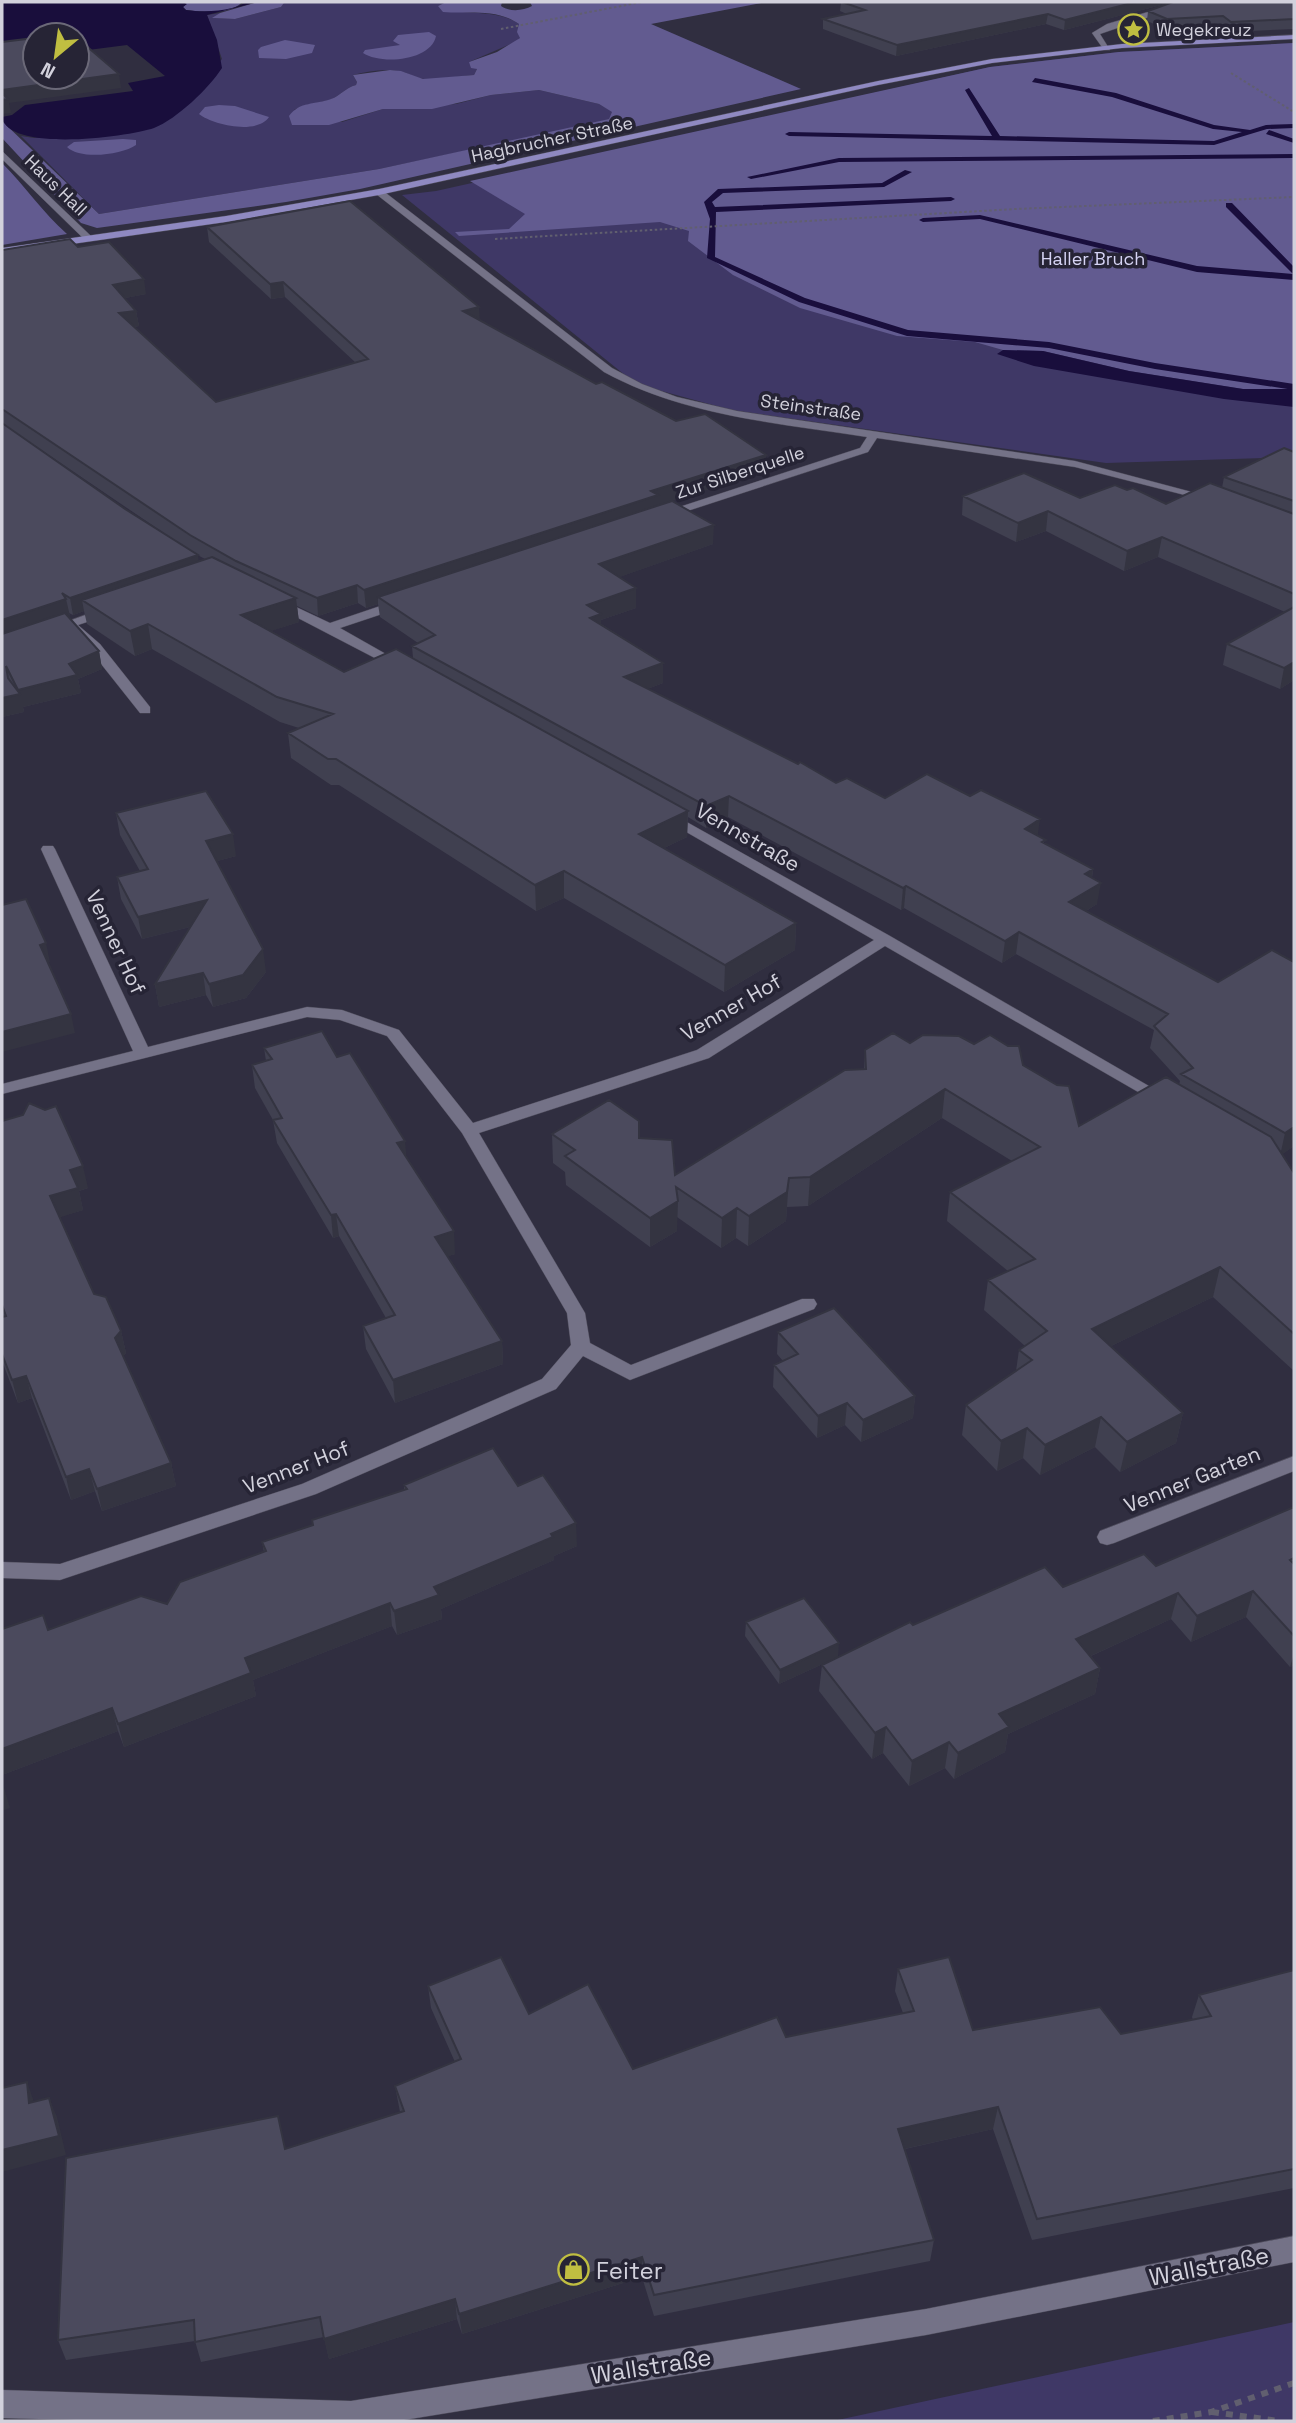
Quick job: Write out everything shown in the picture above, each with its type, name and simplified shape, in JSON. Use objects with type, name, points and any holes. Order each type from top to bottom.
[{"type":"main road","name":"Hagbrucher Straße","points":[[2,251],[226,219],[379,192],[878,83],[992,61],[1180,42],[1294,37]]},
{"type":"street","points":[[1107,48],[1097,33],[1110,26],[1189,2]]},
{"type":"street","name":"Haus Hall","points":[[2,154],[88,238]]},
{"type":"street","name":"Steinstraße","points":[[379,192],[608,370],[638,386],[674,399],[737,414],[1075,464],[1230,503]]},
{"type":"street","name":"Zur Silberquelle","points":[[655,519],[864,450],[875,433]]},
{"type":"street","points":[[266,598],[329,627],[415,674]]},
{"type":"street","points":[[329,627],[408,601]]},
{"type":"street","points":[[36,635],[124,605]]},
{"type":"street","points":[[71,623],[95,647],[145,710]]},
{"type":"street","name":"Vennstraße","points":[[651,806],[1182,1110]]},
{"type":"street","name":"Venner Hof","points":[[48,849],[143,1054]]},
{"type":"street","name":"Venner Hof","points":[[469,1130],[702,1054],[884,939]]},
{"type":"street","points":[[2,1089],[307,1012],[342,1015],[393,1033],[469,1130],[576,1313],[581,1346],[630,1373],[808,1304]]},
{"type":"street","name":"Venner Hof","points":[[2,1570],[60,1572],[310,1489],[550,1384],[581,1346]]},
{"type":"street","name":"Venner Garten","points":[[1107,1537],[1294,1463]]},
{"type":"street","name":"Wallstraße","points":[[2,2404],[351,2415],[926,2322],[1294,2249]]},
{"type":"path","points":[[501,29],[642,2]]},
{"type":"path","points":[[1180,42],[1294,112]]},
{"type":"path","points":[[446,242],[1016,209],[1294,197]]},
{"type":"path","points":[[1153,2421],[1211,2412],[1294,2383]]},
{"type":"path","points":[[1211,2412],[1279,2421]]},
{"type":"green space","points":[[182,2],[242,2],[231,9],[207,12],[186,10],[183,7],[186,4]]},
{"type":"green space","points":[[258,2],[284,3],[281,7],[235,19],[212,18],[220,13]]},
{"type":"green space","points":[[281,2],[446,2],[438,6],[448,10],[500,16],[519,24],[520,38],[515,42],[469,62],[477,69],[474,75],[430,79],[397,71],[366,72],[353,75],[356,85],[335,97],[294,110],[342,122],[383,109],[456,104],[491,95],[539,90],[599,104],[613,112],[609,119],[578,127],[379,169],[99,214],[21,136],[34,138],[173,116],[186,105],[222,59],[207,15],[220,13],[213,18],[235,19],[281,7],[284,3]]},
{"type":"green space","points":[[446,2],[502,2],[501,6],[504,8],[516,10],[532,6],[530,2],[766,2],[651,24],[801,89],[360,189],[97,228],[81,223],[2,138],[2,121],[99,214],[379,169],[609,119],[612,112],[599,104],[539,90],[491,95],[432,109],[383,109],[329,125],[292,125],[289,116],[293,111],[334,98],[356,85],[353,75],[390,70],[423,79],[474,75],[477,69],[471,68],[469,62],[497,52],[520,38],[517,32],[519,24],[510,19],[492,14],[443,12],[438,6]]},
{"type":"green space","points":[[429,32],[436,36],[432,44],[415,56],[381,59],[363,53],[365,50],[400,45],[393,41],[398,35]]},
{"type":"green space","points":[[285,40],[315,45],[312,53],[286,59],[259,58],[258,50],[261,47]]},
{"type":"green space","name":"Haller Bruch","points":[[1294,43],[1294,457],[1106,463],[731,410],[636,384],[402,195],[436,191],[990,67],[1119,52]]},
{"type":"green space","name":"Haller Bruch","points":[[1294,43],[1294,389],[1243,389],[1129,371],[1043,351],[1003,350],[975,342],[897,336],[800,308],[733,275],[688,241],[689,231],[660,222],[459,236],[455,232],[509,229],[525,214],[470,181],[990,67],[1119,52]]},
{"type":"green space","points":[[235,106],[269,117],[255,126],[245,127],[224,125],[199,114],[205,107]]},
{"type":"green space","points":[[136,140],[136,145],[101,155],[81,154],[67,147],[74,142]]},
{"type":"green space","points":[[2,163],[50,217],[67,234],[2,245]]},
{"type":"green space","points":[[1294,2322],[1294,2421],[833,2421]]},
{"type":"shaded area","points":[[2,2],[182,2],[187,4],[183,7],[186,10],[215,11],[258,2],[207,15],[217,40],[222,68],[201,93],[172,118],[140,132],[96,138],[46,139],[25,135],[9,128],[2,117],[12,115],[25,105],[133,91],[128,83],[165,76],[127,45],[91,50],[91,21],[21,21],[21,51],[2,53]]},
{"type":"shaded area","points":[[1003,350],[1043,351],[1129,371],[1243,389],[1294,389],[1294,407],[1224,399],[1034,366],[997,354]]},
{"type":"building","points":[[842,2],[1136,2],[1065,20],[1048,14],[897,45],[823,19],[865,10]]},
{"type":"building","points":[[1173,2],[1294,2],[1294,19],[1231,22],[1223,16],[1167,19],[1148,11]]},
{"type":"building","points":[[21,40],[21,87],[2,90],[2,42]]},
{"type":"building","points":[[91,50],[119,74],[91,78]]},
{"type":"building","points":[[350,201],[479,307],[463,311],[596,384],[602,382],[676,421],[705,414],[766,455],[651,491],[658,495],[364,590],[357,585],[317,598],[236,561],[190,535],[2,409],[2,250],[70,239],[78,247],[109,242],[144,279],[113,285],[136,311],[119,313],[216,402],[368,359],[283,282],[270,284],[207,227]]},
{"type":"building","points":[[2,423],[125,509],[198,555],[70,598],[62,593],[66,599],[2,620]]},
{"type":"building","points":[[1284,448],[1294,452],[1294,501],[1224,477]]},
{"type":"building","points":[[1024,473],[1080,498],[1115,485],[1127,490],[1133,488],[1166,504],[1210,483],[1294,514],[1294,594],[1162,537],[1127,551],[1048,511],[1018,523],[963,496]]},
{"type":"building","points":[[672,501],[714,525],[599,564],[636,588],[587,605],[601,614],[590,618],[663,663],[624,677],[798,764],[800,762],[836,783],[847,778],[885,798],[927,774],[970,796],[981,790],[1040,819],[1025,829],[1046,840],[1042,842],[1093,869],[1085,874],[1101,883],[1069,902],[1218,982],[1272,950],[1294,962],[1294,1127],[1285,1133],[1181,1074],[1193,1068],[1154,1026],[1168,1014],[1019,932],[1005,941],[906,886],[903,888],[729,796],[706,806],[412,646],[435,635],[378,597]]},
{"type":"building","points":[[212,557],[296,598],[241,615],[344,672],[396,649],[688,811],[639,834],[796,923],[725,965],[564,871],[535,885],[336,759],[328,759],[288,733],[333,714],[277,697],[148,624],[130,631],[82,600]]},
{"type":"building","points":[[1294,607],[1294,662],[1284,668],[1227,644]]},
{"type":"building","points":[[65,613],[99,651],[69,664],[77,675],[18,690],[6,666],[8,678],[20,694],[2,698],[2,634]]},
{"type":"building","points":[[206,791],[233,834],[206,841],[263,949],[243,975],[209,984],[203,973],[155,984],[207,900],[138,917],[117,877],[148,869],[116,813]]},
{"type":"building","points":[[26,899],[46,943],[40,945],[71,1014],[2,1032],[2,905]]},
{"type":"building","points":[[322,1031],[337,1057],[350,1053],[405,1141],[397,1143],[454,1231],[435,1237],[502,1341],[393,1380],[363,1326],[395,1315],[336,1214],[331,1215],[273,1120],[282,1118],[252,1065],[272,1059],[264,1048]]},
{"type":"building","points":[[893,1033],[910,1043],[923,1035],[959,1036],[974,1044],[990,1035],[1008,1046],[1019,1046],[1023,1065],[1057,1085],[1069,1086],[1079,1126],[1166,1077],[1271,1137],[1294,1173],[1294,1334],[1220,1267],[1092,1329],[1183,1413],[1127,1442],[1101,1417],[1045,1445],[1027,1428],[1001,1441],[966,1405],[1032,1360],[1019,1350],[1047,1331],[988,1280],[1035,1259],[950,1192],[1040,1147],[945,1089],[810,1177],[789,1178],[787,1192],[749,1216],[737,1208],[722,1218],[676,1187],[678,1201],[650,1218],[565,1156],[575,1150],[552,1134],[609,1100],[639,1121],[639,1138],[672,1140],[675,1175],[845,1070],[866,1069],[865,1050]]},
{"type":"building","points":[[29,1103],[45,1110],[56,1106],[83,1166],[70,1170],[78,1188],[50,1196],[94,1294],[106,1297],[121,1331],[115,1338],[171,1463],[97,1489],[89,1469],[66,1477],[26,1376],[12,1380],[2,1354],[2,1317],[6,1316],[2,1305],[2,1121],[23,1115]]},
{"type":"building","points":[[834,1308],[915,1396],[863,1420],[847,1403],[818,1416],[774,1365],[798,1354],[778,1332]]},
{"type":"building","points":[[493,1448],[518,1486],[543,1475],[576,1523],[551,1534],[553,1537],[434,1587],[439,1595],[394,1611],[390,1603],[245,1658],[251,1673],[118,1724],[112,1708],[2,1749],[2,1629],[43,1615],[48,1630],[141,1596],[167,1604],[180,1582],[266,1551],[262,1542],[313,1525],[312,1520],[407,1489],[404,1485]]},
{"type":"building","points":[[1294,1507],[1294,1558],[1290,1560],[1294,1564],[1294,1636],[1253,1591],[1197,1616],[1178,1593],[1076,1639],[1100,1668],[999,1714],[1009,1727],[958,1753],[949,1742],[912,1761],[886,1727],[875,1733],[822,1665],[910,1622],[913,1625],[1045,1567],[1063,1587],[1144,1554],[1156,1566]]},
{"type":"building","points":[[804,1598],[839,1643],[780,1670],[746,1622]]},
{"type":"building","points":[[501,1957],[529,2014],[588,1984],[633,2069],[777,2017],[786,2037],[914,2011],[898,1969],[949,1957],[973,2030],[1100,2007],[1121,2034],[1211,2016],[1199,1995],[1294,1970],[1294,2169],[1037,2219],[998,2107],[898,2129],[934,2240],[654,2295],[642,2257],[459,2314],[455,2299],[324,2339],[320,2317],[195,2342],[194,2320],[58,2340],[66,2158],[278,2116],[285,2149],[404,2111],[395,2086],[461,2059],[428,1986]]},
{"type":"building","points":[[27,2082],[29,2103],[49,2098],[59,2136],[2,2150],[2,2088]]},
{"type":"waterway","points":[[1035,80],[1113,95],[1213,127],[1246,130]]},
{"type":"waterway","points":[[969,90],[997,138]]},
{"type":"waterway","points":[[789,134],[1214,143],[1266,127],[1294,126]]},
{"type":"waterway","points":[[1269,132],[1294,141]]},
{"type":"waterway","points":[[751,177],[839,160],[1294,156]]},
{"type":"waterway","points":[[712,210],[708,202],[721,191],[884,185],[908,172]]},
{"type":"waterway","points":[[712,210],[951,199]]},
{"type":"waterway","points":[[1229,205],[1294,272]]},
{"type":"waterway","points":[[711,217],[712,210]]},
{"type":"waterway","points":[[923,220],[980,217],[1197,269],[1294,277]]},
{"type":"waterway","points":[[713,220],[711,258],[802,300],[907,333],[1049,345],[1155,366],[1294,387]]},
{"type":"place","name":"Wegekreuz","points":[[1133,29]]},
{"type":"place","name":"Feiter","points":[[573,2270]]}]
